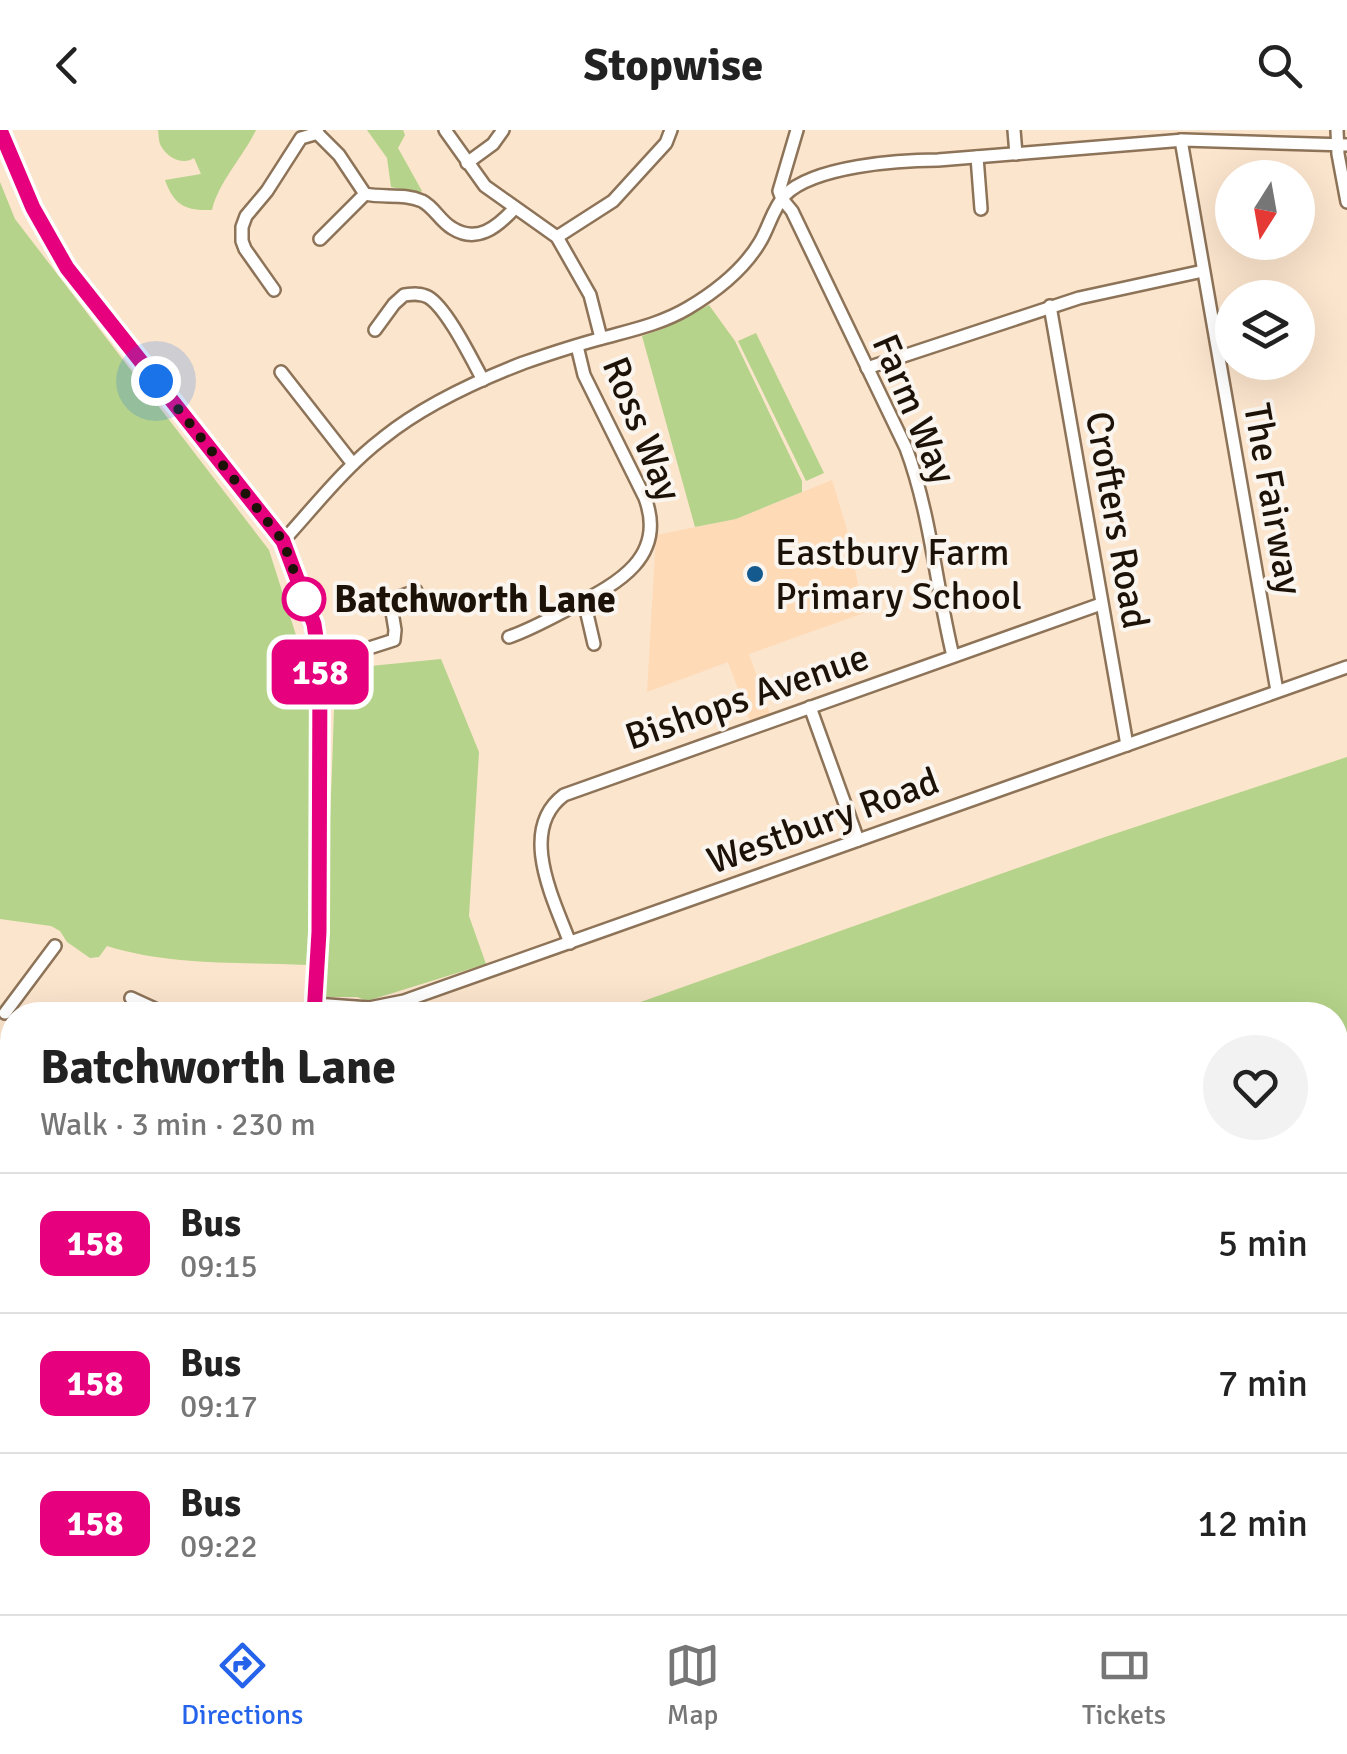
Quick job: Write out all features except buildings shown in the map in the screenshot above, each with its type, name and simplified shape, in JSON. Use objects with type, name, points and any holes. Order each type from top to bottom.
[{"type":"main road","points":[[0,130],[33,208],[67,268],[283,541],[314,624],[320,664],[319,932],[314,1002]]},
{"type":"street","points":[[446,130],[484,186],[557,236],[587,286],[601,338]]},
{"type":"street","points":[[468,163],[493,144],[503,130]]},
{"type":"street","points":[[557,236],[613,201],[660,150],[670,130]]},
{"type":"street","points":[[782,199],[779,188],[797,130]]},
{"type":"street","points":[[1014,130],[1016,154]]},
{"type":"street","points":[[1337,130],[1347,202]]},
{"type":"street","points":[[274,290],[245,249],[242,228],[301,134],[316,132],[339,155],[366,194]]},
{"type":"street","points":[[283,541],[353,464],[408,420],[523,363],[660,322],[710,294],[756,247],[782,199],[814,178],[904,160],[977,158],[1183,137],[1342,145]]},
{"type":"street","name":"The Fairway","points":[[1183,137],[1277,691]]},
{"type":"street","points":[[977,158],[981,209]]},
{"type":"street","points":[[320,239],[366,194],[419,199],[451,228],[472,236],[494,230],[514,208]]},
{"type":"street","name":"Farm Way","points":[[782,199],[792,212],[914,468],[953,656]]},
{"type":"street","points":[[867,368],[1050,306],[1203,271]]},
{"type":"street","points":[[375,330],[400,298],[410,294],[426,296],[440,308],[483,380]]},
{"type":"street","name":"Crofters Road","points":[[1050,306],[1126,745]]},
{"type":"street","name":"Ross Way","points":[[509,637],[542,624],[629,573],[647,543],[648,507],[584,375],[577,346]]},
{"type":"street","points":[[282,372],[353,464]]},
{"type":"street","points":[[320,664],[394,640],[390,600],[416,591]]},
{"type":"street","points":[[584,601],[594,644]]},
{"type":"street","name":"Bishops Avenue","points":[[570,942],[540,848],[553,804],[571,791],[1101,604]]},
{"type":"street","name":"Westbury Road","points":[[395,1002],[1347,667]]},
{"type":"street","points":[[810,706],[858,840]]},
{"type":"street","points":[[15,1002],[55,946]]},
{"type":"street","points":[[131,998],[139,1002]]},
{"type":"shaded area","name":"Eastbury Farm Primary School","points":[[832,480],[864,613],[749,654],[770,714],[750,721],[728,662],[647,692],[656,535],[736,519]]},
{"type":"green space","points":[[158,130],[256,130],[220,189],[212,210],[203,210],[182,205],[168,189],[165,180],[201,174],[194,158],[181,161],[168,154],[160,144]]},
{"type":"green space","points":[[367,130],[403,130],[405,135],[398,148],[422,191],[391,187],[387,158]]},
{"type":"green space","points":[[0,182],[15,219],[269,550],[308,673],[314,822],[307,965],[181,960],[107,946],[99,957],[90,958],[51,926],[0,919]]},
{"type":"green space","points":[[709,305],[735,341],[802,481],[802,492],[736,519],[695,527],[642,336]]},
{"type":"green space","points":[[756,333],[824,473],[806,481],[738,341]]},
{"type":"green space","points":[[441,659],[479,752],[469,916],[486,964],[367,1001],[357,997],[323,997],[334,709],[330,670]]},
{"type":"green space","points":[[1347,757],[1347,1002],[641,1002],[1102,838]]},
{"type":"bus line","name":"158","points":[[0,130],[33,208],[67,268],[283,541],[314,624],[320,664],[315,1002]]},
{"type":"place","name":"Eastbury Farm Primary School","points":[[755,574]]},
{"type":"place","name":"Batchworth Lane","points":[[304,599]]},
{"type":"route","points":[[156,381],[283,541],[304,599]]}]
